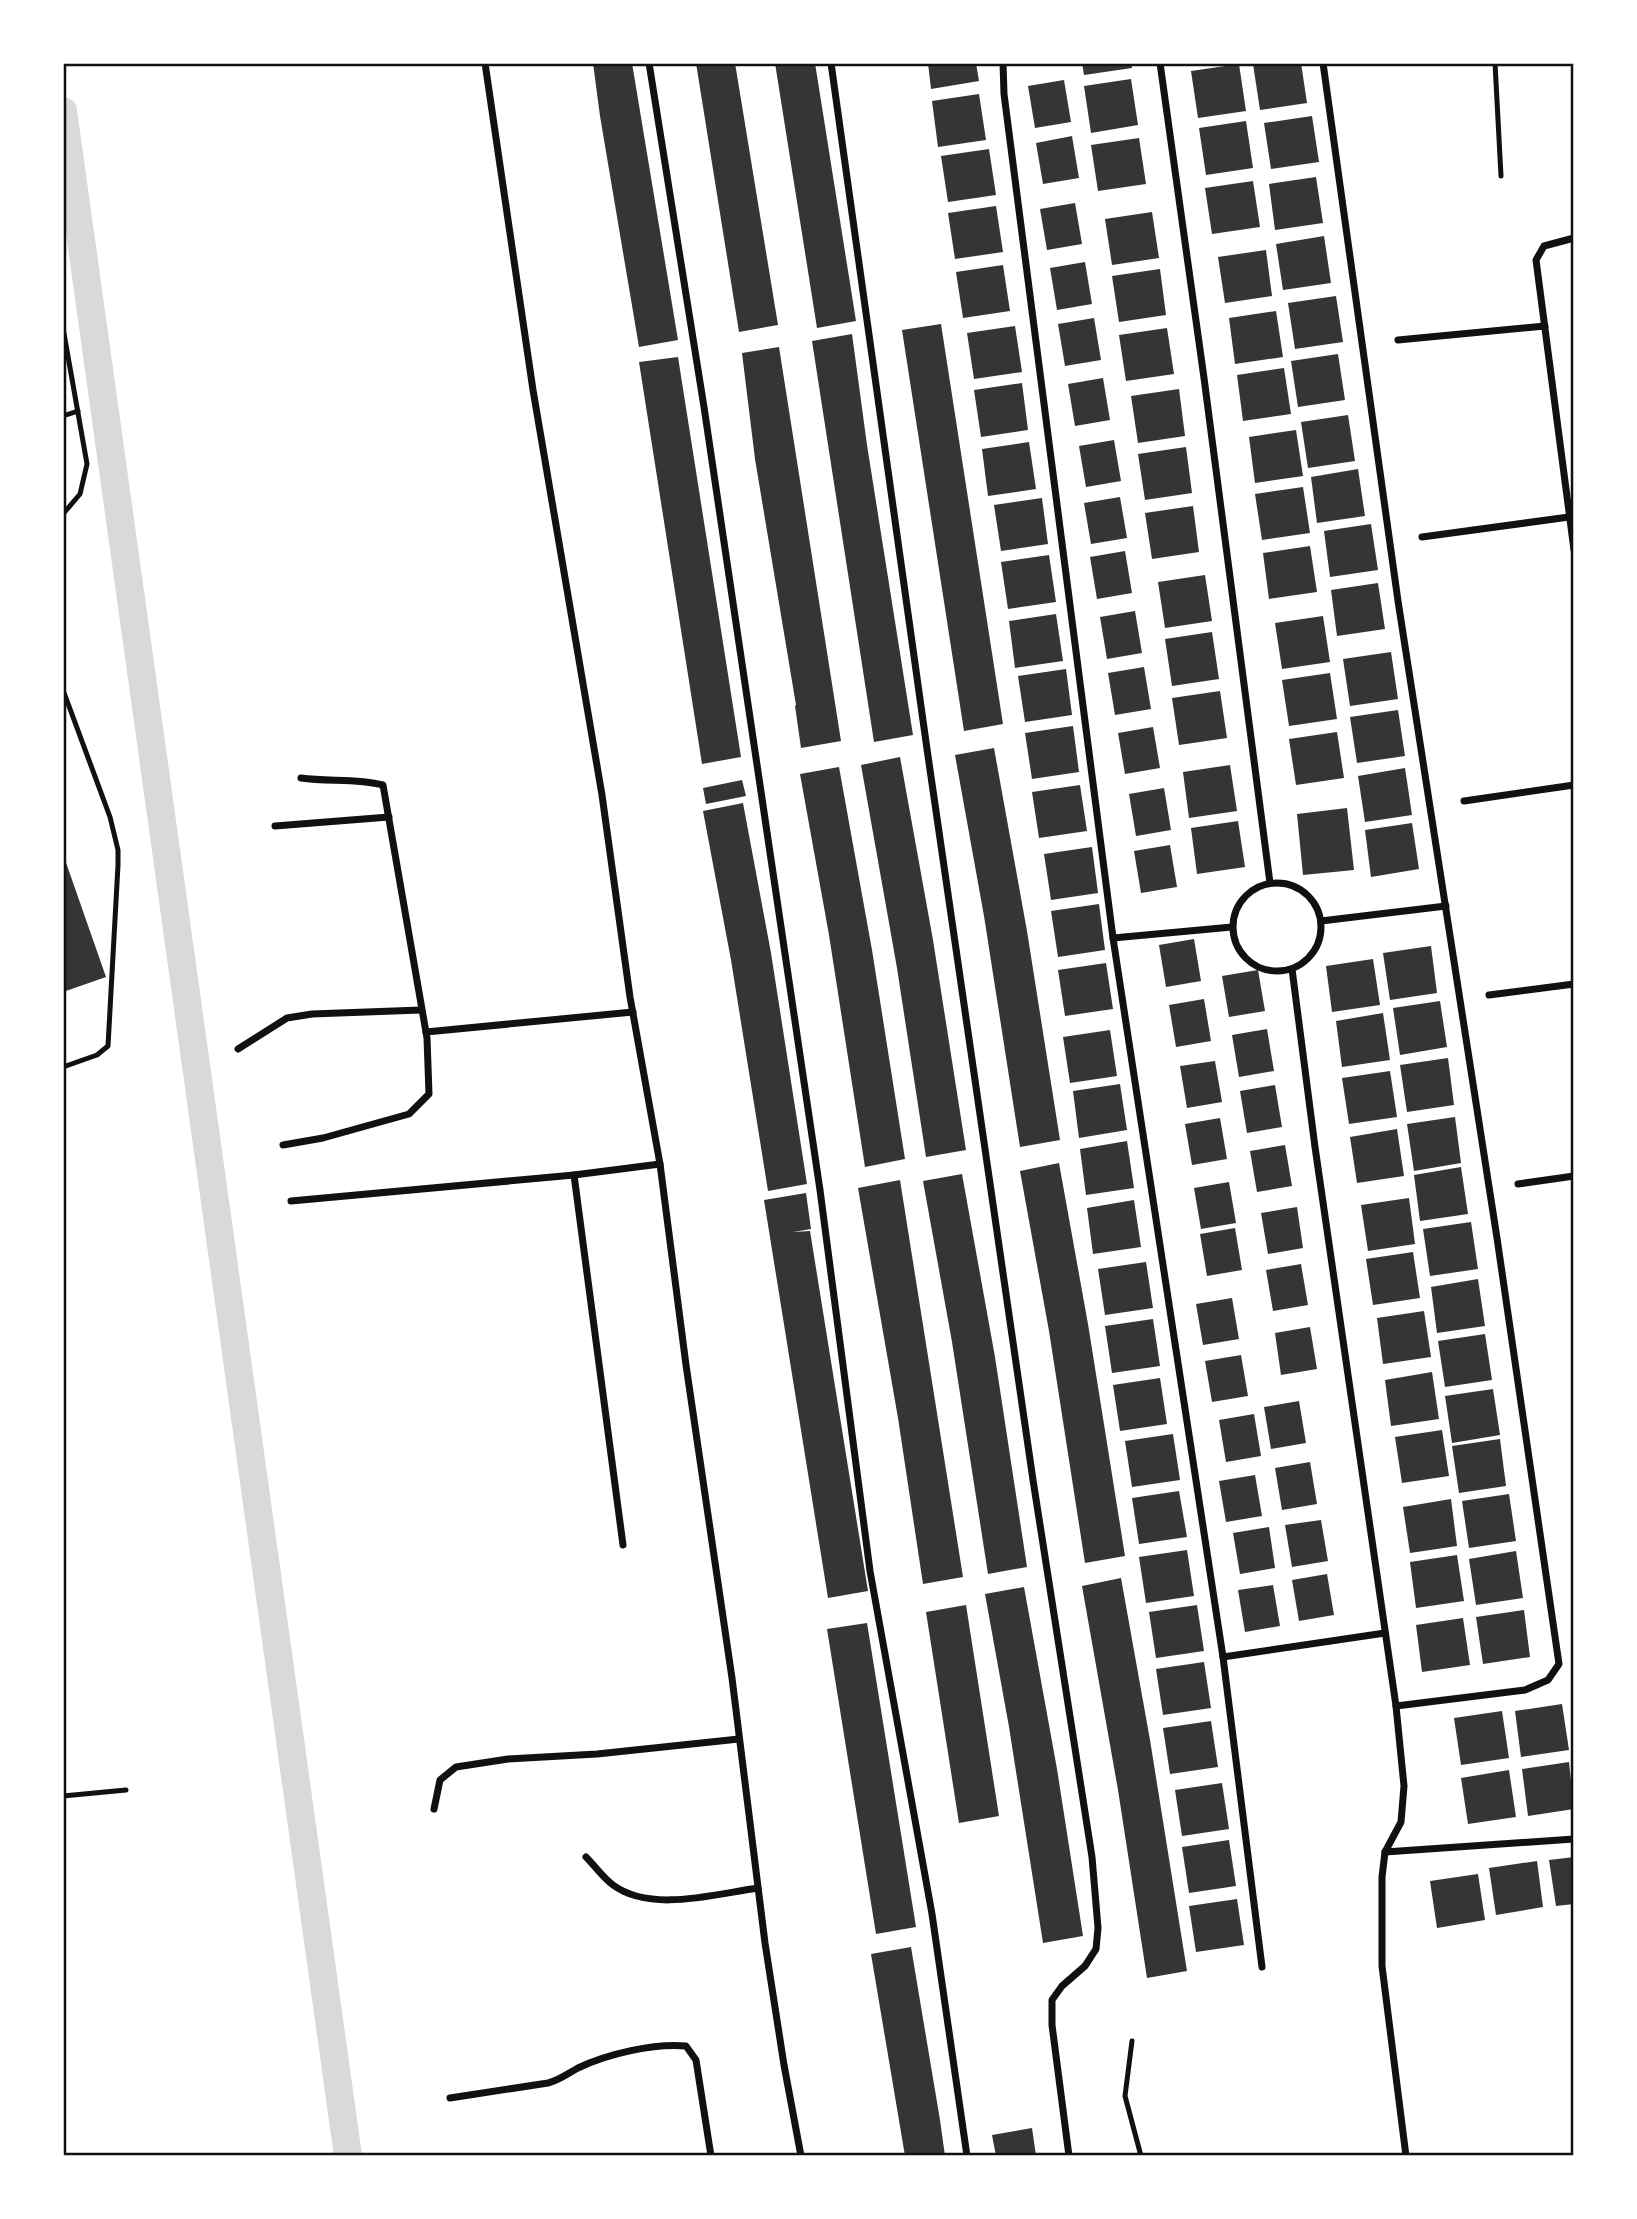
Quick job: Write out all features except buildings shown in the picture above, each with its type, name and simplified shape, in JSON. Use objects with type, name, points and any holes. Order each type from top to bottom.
[{"type":"street","points":[[485,63],[533,390],[660,1164],[758,1888],[784,2065],[801,2156]]},
{"type":"street","points":[[649,63],[706,420],[820,1190],[870,1571],[932,1914],[967,2156]]},
{"type":"street","points":[[831,63],[926,749],[1031,1466],[1092,1857],[1098,1928],[1096,1949],[1085,1966],[1062,1986],[1052,2000],[1052,2025],[1069,2156]]},
{"type":"street","points":[[1003,63],[1004,94],[1113,938],[1223,1657],[1262,1967]]},
{"type":"street","points":[[1160,63],[1270,883]]},
{"type":"street","points":[[1323,63],[1398,601],[1559,1664],[1548,1680],[1525,1690],[1396,1706]]},
{"type":"street","points":[[1574,238],[1544,246],[1536,260],[1574,550]]},
{"type":"street","points":[[1398,340],[1545,326]]},
{"type":"street","points":[[1422,537],[1569,517]]},
{"type":"street","points":[[283,1145],[323,1138],[410,1114],[429,1094],[426,1032],[383,785],[366,780],[300,778]]},
{"type":"street","points":[[1464,801],[1574,785]]},
{"type":"street","points":[[275,826],[389,817]]},
{"type":"street","points":[[1270,883],[1287,884],[1303,891],[1315,904],[1321,921],[1315,950],[1305,962],[1292,969],[1275,972],[1259,968],[1244,958],[1235,944],[1232,927],[1235,911],[1243,898],[1255,888],[1270,883]]},
{"type":"street","points":[[1321,921],[1446,906]]},
{"type":"street","points":[[1113,938],[1232,927]]},
{"type":"street","points":[[1292,969],[1396,1706],[1404,1786],[1401,1822],[1385,1852],[1382,1877],[1382,1966],[1406,2156]]},
{"type":"street","points":[[1489,995],[1574,984]]},
{"type":"street","points":[[237,1049],[287,1018],[312,1014],[421,1010]]},
{"type":"street","points":[[426,1032],[633,1012]]},
{"type":"street","points":[[291,1201],[574,1175],[660,1164]]},
{"type":"street","points":[[574,1175],[622,1545]]},
{"type":"street","points":[[1518,1184],[1574,1176]]},
{"type":"street","points":[[1223,1657],[1385,1633]]},
{"type":"street","points":[[434,1809],[440,1780],[456,1767],[508,1759],[597,1754],[739,1739]]},
{"type":"street","points":[[1385,1852],[1574,1839]]},
{"type":"street","points":[[586,1857],[613,1886],[635,1895],[669,1901],[758,1888]]},
{"type":"street","points":[[450,2098],[548,2083],[618,2054],[668,2044],[686,2046],[696,2060],[711,2156]]},
{"type":"lane","points":[[1494,63],[1501,176]]},
{"type":"lane","points":[[63,328],[87,455],[86,474],[80,494],[63,514]]},
{"type":"lane","points":[[63,416],[78,411]]},
{"type":"lane","points":[[63,690],[110,817],[115,834],[118,865],[108,1046],[97,1055],[63,1068]]},
{"type":"lane","points":[[63,1796],[126,1790]]},
{"type":"lane","points":[[1132,2040],[1125,2096],[1141,2156]]},
{"type":"waterway","points":[[63,111],[348,2156]]}]
